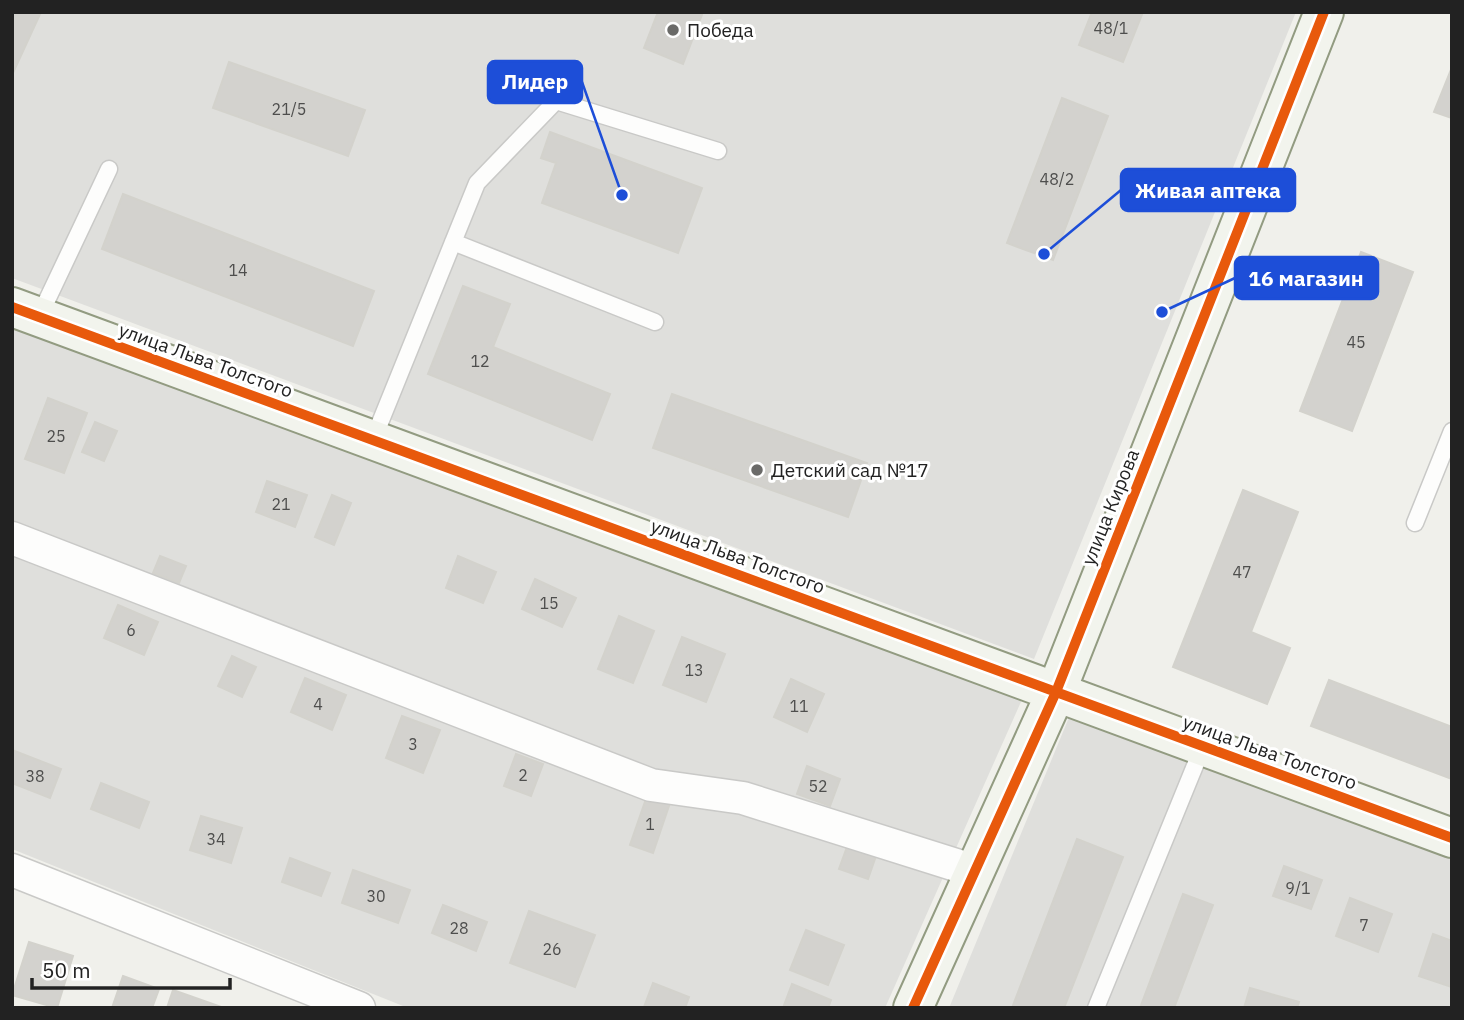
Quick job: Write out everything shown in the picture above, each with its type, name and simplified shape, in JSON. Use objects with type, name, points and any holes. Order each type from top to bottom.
[{"type":"street","name":"улица Кирова","points":[[913,1008],[1056,692],[1324,12]]},
{"type":"street","name":"улица Льва Толстого","points":[[26,312],[1452,838]]},
{"type":"street","points":[[12,538],[651,785],[743,798],[975,871]]},
{"type":"street","points":[[12,870],[359,1008]]},
{"type":"lane","points":[[373,440],[477,183],[556,101],[718,151]]},
{"type":"lane","points":[[26,312],[109,169]]},
{"type":"lane","points":[[453,242],[655,322]]},
{"type":"lane","points":[[1415,523],[1452,432]]},
{"type":"lane","points":[[1096,1008],[1203,746]]},
{"type":"shaded area","points":[[12,12],[1296,12],[1034,659],[12,278]]},
{"type":"shaded area","points":[[12,327],[1024,695],[885,1008],[408,1008],[12,849]]},
{"type":"shaded area","points":[[1070,715],[1452,858],[1452,1008],[949,1008]]},
{"type":"building","points":[[12,12],[41,12],[12,75]]},
{"type":"building","name":"Победа","points":[[658,12],[703,12],[683,64],[644,48]]},
{"type":"building","points":[[1092,12],[1143,12],[1123,62],[1079,45]]},
{"type":"building","points":[[229,62],[365,110],[348,156],[213,108]]},
{"type":"building","points":[[1452,67],[1452,118],[1434,112]]},
{"type":"building","points":[[1062,98],[1108,116],[1053,260],[1007,243]]},
{"type":"building","points":[[550,132],[702,188],[678,253],[542,203],[556,163],[541,158]]},
{"type":"building","points":[[123,194],[374,291],[353,346],[102,249]]},
{"type":"building","points":[[1361,252],[1413,272],[1352,431],[1300,411]]},
{"type":"building","points":[[463,286],[510,304],[493,347],[610,394],[592,440],[428,374]]},
{"type":"building","points":[[672,394],[867,463],[848,517],[653,448]]},
{"type":"building","points":[[48,398],[87,413],[64,473],[25,459]]},
{"type":"building","points":[[95,422],[117,431],[104,461],[82,452]]},
{"type":"building","points":[[267,481],[307,495],[295,527],[256,512]]},
{"type":"building","points":[[1243,490],[1298,512],[1251,632],[1290,648],[1267,704],[1173,667]]},
{"type":"building","points":[[332,495],[351,503],[334,545],[315,537]]},
{"type":"building","points":[[160,556],[186,566],[179,583],[153,573]]},
{"type":"building","points":[[458,556],[496,572],[483,603],[446,588]]},
{"type":"building","points":[[535,579],[576,598],[562,627],[522,609]]},
{"type":"building","points":[[118,605],[158,622],[144,655],[104,638]]},
{"type":"building","points":[[619,616],[654,631],[633,683],[598,669]]},
{"type":"building","points":[[682,637],[725,654],[706,702],[663,685]]},
{"type":"building","points":[[232,656],[256,667],[242,697],[218,686]]},
{"type":"building","points":[[305,678],[346,695],[332,730],[291,712]]},
{"type":"building","points":[[791,679],[824,694],[807,732],[774,717]]},
{"type":"building","points":[[1329,680],[1452,727],[1452,779],[1311,726]]},
{"type":"building","points":[[402,716],[440,730],[423,773],[386,758]]},
{"type":"building","points":[[12,750],[61,769],[50,798],[12,783]]},
{"type":"building","points":[[516,754],[543,764],[531,796],[504,786]]},
{"type":"building","points":[[807,766],[840,779],[830,806],[797,794]]},
{"type":"building","points":[[101,783],[149,802],[139,828],[91,809]]},
{"type":"building","points":[[647,796],[670,803],[653,853],[630,845]]},
{"type":"building","points":[[201,816],[242,828],[231,863],[190,850]]},
{"type":"building","points":[[1077,839],[1123,857],[1064,1008],[1012,1008]]},
{"type":"building","points":[[847,847],[876,856],[868,879],[839,869]]},
{"type":"building","points":[[290,858],[330,873],[321,896],[282,882]]},
{"type":"building","points":[[1284,866],[1322,880],[1311,909],[1273,896]]},
{"type":"building","points":[[353,870],[410,890],[398,923],[342,903]]},
{"type":"building","points":[[1183,894],[1213,905],[1174,1008],[1140,1008]]},
{"type":"building","points":[[1350,898],[1392,914],[1378,952],[1336,936]]},
{"type":"building","points":[[443,905],[487,922],[476,951],[432,933]]},
{"type":"building","points":[[529,911],[595,935],[575,987],[510,963]]},
{"type":"building","points":[[806,930],[844,945],[828,985],[790,970]]},
{"type":"building","points":[[1433,934],[1452,941],[1452,987],[1419,976]]},
{"type":"building","points":[[29,942],[73,956],[57,1008],[12,995]]},
{"type":"building","points":[[123,976],[159,989],[152,1008],[112,1008]]},
{"type":"building","points":[[653,983],[689,997],[685,1008],[644,1007]]},
{"type":"building","points":[[792,984],[831,1000],[828,1008],[783,1008]]},
{"type":"building","points":[[1250,988],[1299,1002],[1297,1008],[1244,1008]]},
{"type":"building","points":[[173,990],[224,1008],[167,1008]]},
{"type":"cycle path","points":[[913,1008],[1056,692],[1324,12]]},
{"type":"cycle path","points":[[12,307],[1452,838]]},
{"type":"place","name":"Победа","points":[[673,30]]},
{"type":"place","name":"Лидер","points":[[622,195]]},
{"type":"place","name":"Живая аптека","points":[[1044,254]]},
{"type":"place","name":"16 магазин","points":[[1162,312]]},
{"type":"place","name":"Детский сад №17","points":[[757,470]]}]
